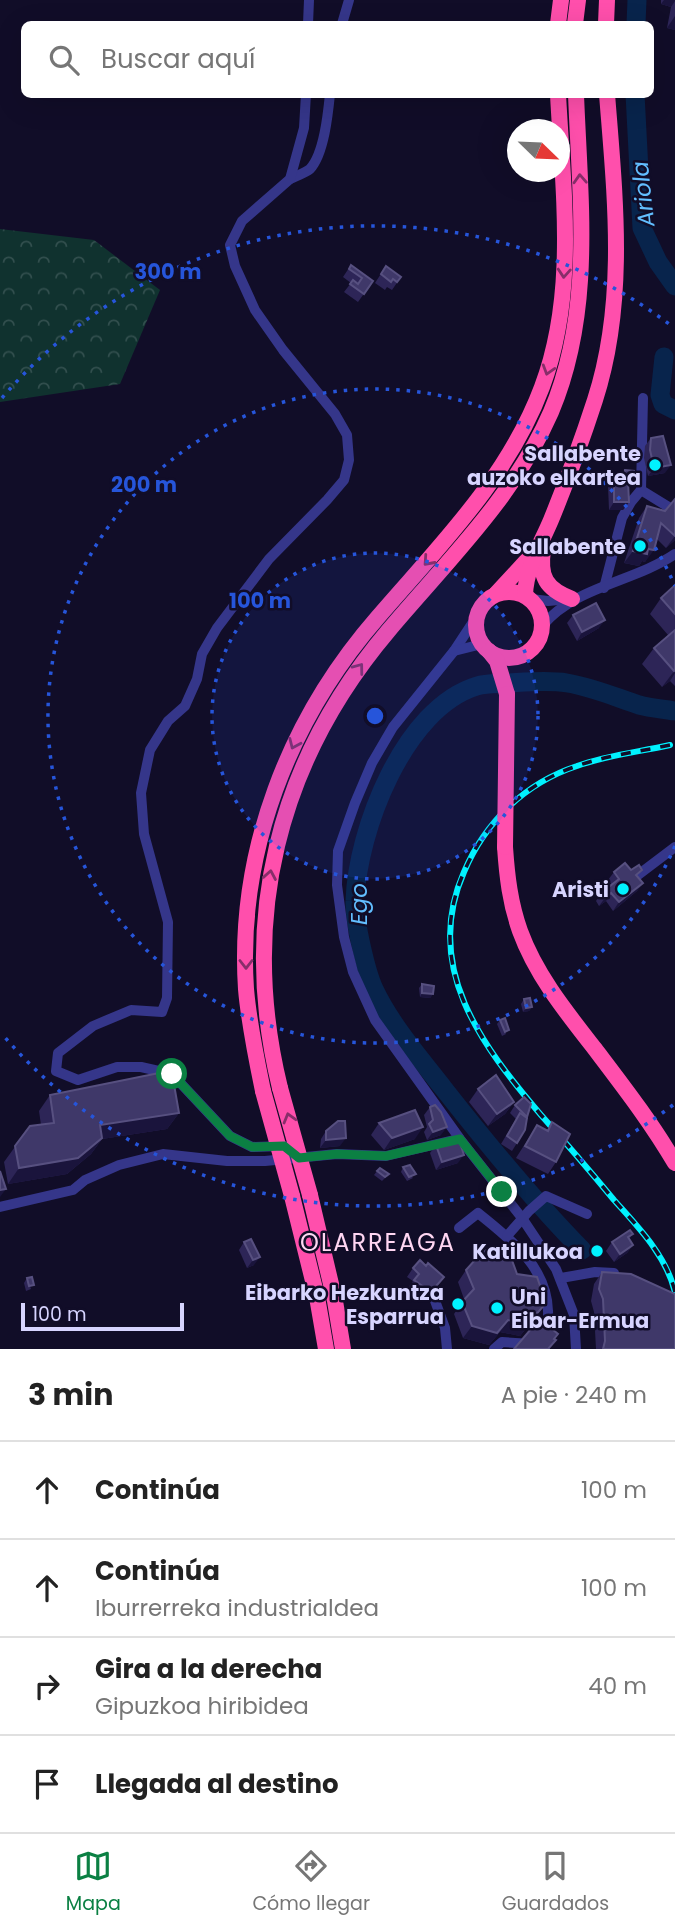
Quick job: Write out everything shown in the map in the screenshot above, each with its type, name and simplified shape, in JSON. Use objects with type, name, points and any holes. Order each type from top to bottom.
[{"type":"highway","points":[[558,21],[561,0]]},
{"type":"highway","points":[[575,21],[578,0]]},
{"type":"highway","points":[[607,0],[607,21]]},
{"type":"highway","points":[[326,1349],[317,1297],[263,1091],[250,1027],[246,987],[246,933],[258,848],[280,775],[300,729],[321,692],[344,660],[473,508],[519,439],[543,386],[555,346],[562,303],[566,242],[558,98]]},
{"type":"highway","points":[[343,1349],[335,1301],[310,1195],[280,1088],[267,1023],[263,989],[263,936],[269,877],[282,821],[297,780],[334,705],[388,631],[486,518],[535,446],[561,386],[579,307],[583,247],[576,98]]},
{"type":"highway","points":[[607,98],[617,247],[614,299],[607,351],[596,399],[551,520],[528,573],[528,597],[541,615],[541,636],[508,675],[505,846],[507,878],[512,906],[530,954],[563,1007],[634,1099],[675,1163]]},
{"type":"highway","points":[[551,520],[544,546],[542,572],[553,589],[574,598]]},
{"type":"highway","points":[[508,675],[478,635],[477,615],[538,549]]},
{"type":"highway","points":[[496,594],[505,592],[528,597]]},
{"type":"highway","points":[[485,647],[508,658],[528,652]]},
{"type":"street","points":[[308,21],[309,0]]},
{"type":"street","points":[[343,21],[349,0]]},
{"type":"street","points":[[290,179],[304,128],[306,98]]},
{"type":"street","points":[[299,1158],[284,1146],[252,1147],[230,1136],[172,1074],[141,1067],[117,1067],[78,1080],[56,1071],[58,1053],[93,1026],[131,1010],[162,1012],[167,998],[168,922],[144,834],[141,793],[150,750],[168,721],[185,706],[197,679],[202,654],[217,628],[269,559],[344,480],[349,460],[347,435],[335,414],[283,350],[255,310],[235,266],[230,246],[242,221],[290,179],[310,169],[327,128],[330,98]]},
{"type":"street","points":[[604,588],[622,518],[642,490],[643,398]]},
{"type":"street","points":[[642,490],[675,512]]},
{"type":"street","points":[[528,597],[548,601],[574,598],[604,588],[675,554]]},
{"type":"street","points":[[542,625],[574,598]]},
{"type":"street","points":[[477,615],[454,651],[393,727],[372,763],[355,803],[338,851],[337,885],[344,937],[353,972],[375,1020],[460,1139],[525,1215],[559,1274],[573,1315],[576,1349]]},
{"type":"street","points":[[454,651],[485,647]]},
{"type":"street","points":[[638,875],[675,847]]},
{"type":"street","points":[[0,1207],[74,1190],[85,1180],[119,1165],[163,1154],[227,1161],[337,1154],[386,1156],[460,1139]]},
{"type":"street","points":[[507,1236],[525,1215],[547,1196],[587,1214]]},
{"type":"street","points":[[459,1228],[478,1213],[528,1257],[542,1283],[549,1312],[544,1343],[502,1342],[494,1349]]},
{"type":"street","points":[[559,1274],[595,1272],[624,1275]]},
{"type":"street","points":[[434,1298],[445,1328],[447,1349]]},
{"type":"green space","points":[[0,229],[94,240],[160,290],[120,384],[0,402]]},
{"type":"building","points":[[351,265],[373,281],[364,294],[350,284],[353,280],[358,284],[362,278],[349,269]]},
{"type":"building","points":[[386,266],[401,277],[397,282],[393,279],[391,282],[381,274]]},
{"type":"building","points":[[663,436],[671,465],[654,468],[650,450],[651,438]]},
{"type":"building","points":[[625,470],[634,471],[633,478],[631,475],[624,476]]},
{"type":"building","points":[[631,475],[631,480],[628,481],[629,502],[614,502],[614,478]]},
{"type":"building","points":[[675,499],[675,536],[661,523],[654,550],[648,549],[647,554],[633,551],[647,506],[665,511]]},
{"type":"building","points":[[675,585],[675,614],[661,598]]},
{"type":"building","points":[[596,603],[605,620],[582,632],[573,615]]},
{"type":"building","points":[[675,630],[675,670],[674,671],[654,648]]},
{"type":"building","name":"Aristi","points":[[625,863],[631,870],[639,865],[642,870],[636,875],[643,883],[619,902],[611,893],[605,898],[601,893],[619,879],[614,872]]},
{"type":"building","points":[[422,984],[434,986],[433,994],[422,993]]},
{"type":"building","points":[[530,998],[532,1007],[526,1008],[524,999]]},
{"type":"building","points":[[505,1018],[509,1030],[505,1032],[500,1020]]},
{"type":"building","points":[[159,1073],[172,1073],[179,1113],[100,1125],[102,1138],[78,1158],[19,1168],[15,1146],[30,1126],[54,1123],[50,1095]]},
{"type":"building","points":[[496,1075],[514,1102],[497,1114],[478,1089]]},
{"type":"building","points":[[524,1097],[531,1104],[527,1117],[515,1105]]},
{"type":"building","points":[[435,1105],[447,1127],[433,1132],[429,1124],[433,1120],[430,1107]]},
{"type":"building","points":[[415,1110],[423,1127],[392,1138],[379,1123]]},
{"type":"building","points":[[520,1113],[527,1118],[525,1130],[517,1143],[507,1136]]},
{"type":"building","points":[[338,1121],[345,1121],[346,1138],[326,1140],[326,1131]]},
{"type":"building","points":[[552,1122],[570,1134],[556,1162],[525,1146],[537,1125],[548,1131]]},
{"type":"building","points":[[458,1137],[464,1155],[442,1162],[436,1145]]},
{"type":"building","points":[[410,1165],[416,1174],[409,1177],[403,1167]]},
{"type":"building","points":[[380,1168],[389,1174],[385,1177],[377,1171]]},
{"type":"building","points":[[0,1171],[6,1189],[0,1190]]},
{"type":"building","points":[[630,1230],[633,1234],[628,1237],[633,1245],[620,1254],[612,1242]]},
{"type":"building","points":[[251,1239],[260,1257],[253,1260],[244,1242]]},
{"type":"building","name":"Uni Eibar-Ermua","points":[[484,1250],[510,1255],[517,1274],[537,1277],[546,1303],[528,1324],[508,1320],[497,1333],[472,1326],[462,1302],[474,1289],[466,1270]]},
{"type":"building","points":[[420,1260],[426,1266],[428,1263],[444,1277],[431,1292],[414,1280],[419,1274],[413,1268]]},
{"type":"building","points":[[602,1272],[631,1274],[675,1294],[675,1349],[603,1349],[603,1299],[599,1289]]},
{"type":"building","points":[[32,1277],[34,1285],[29,1286],[27,1278]]},
{"type":"building","points":[[541,1320],[558,1334],[548,1349],[514,1349],[536,1323],[537,1325]]},
{"type":"waterway","name":"Ariola","points":[[636,21],[637,0]]},
{"type":"waterway","name":"Ariola","points":[[635,98],[642,228],[658,262],[675,286]]},
{"type":"waterway","name":"Ego","points":[[664,357],[660,395],[663,404],[675,410]]},
{"type":"waterway","name":"Ego","points":[[582,1250],[477,1131],[406,1040],[381,1002],[371,981],[358,933],[355,910],[358,873],[375,808],[389,776],[407,745],[427,719],[451,699],[481,685],[553,682],[585,687],[643,706],[675,711]]},
{"type":"railway","points":[[670,745],[611,756],[558,773],[524,794],[509,807],[483,837],[464,872],[453,907],[450,940],[454,972],[480,1033],[519,1089],[650,1242],[665,1266],[675,1292]]},
{"type":"place","name":"Sallabente auzoko elkartea","points":[[655,465]]},
{"type":"place","name":"Sallabente","points":[[640,546]]},
{"type":"place","name":"Aristi","points":[[623,889]]},
{"type":"place","name":"Katillukoa","points":[[597,1251]]},
{"type":"place","name":"Eibarko Hezkuntza Esparrua","points":[[458,1304]]},
{"type":"place","name":"Uni Eibar-Ermua","points":[[497,1308]]},
{"type":"district","name":"OLARREAGA","points":[[378,1242]]},
{"type":"route","points":[[172,1074],[230,1136],[252,1147],[284,1146],[299,1158],[337,1154],[386,1156],[460,1139],[502,1192]]}]
